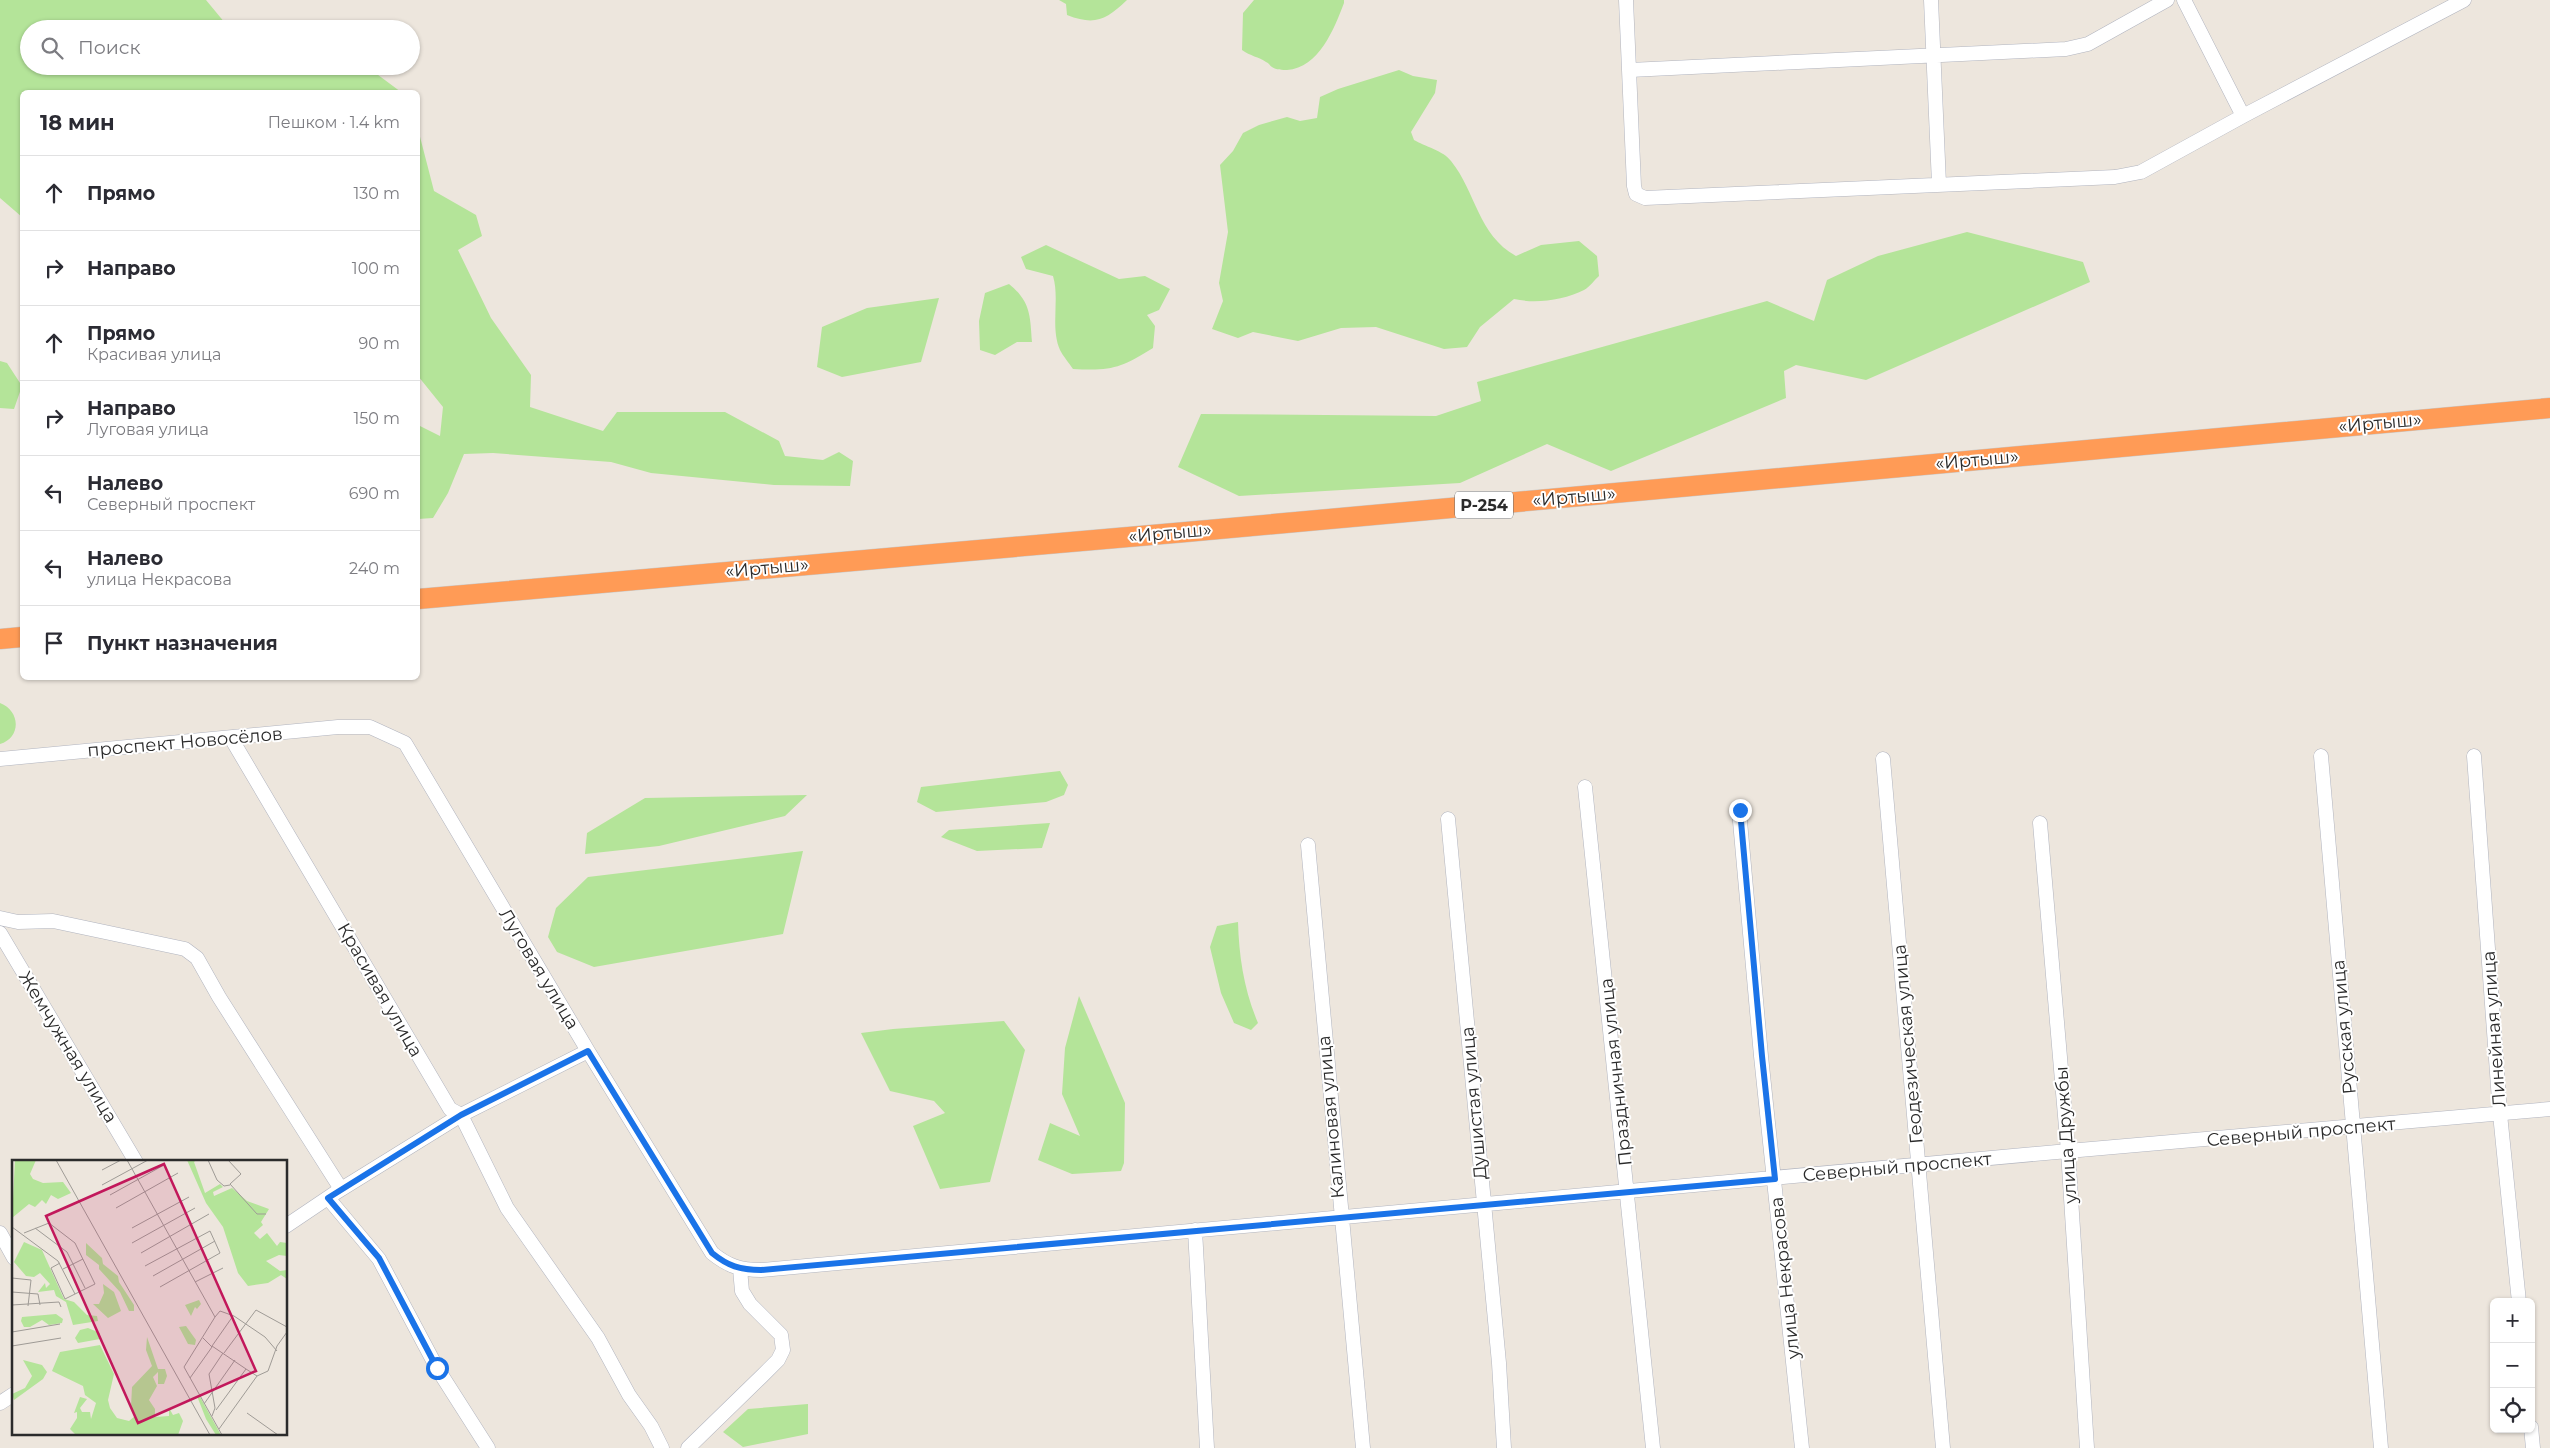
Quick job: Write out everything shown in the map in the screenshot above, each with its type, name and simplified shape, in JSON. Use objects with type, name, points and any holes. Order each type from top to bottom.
[{"type":"highway","name":"«Иртыш»","points":[[420,599],[1186,532],[2550,408]]},
{"type":"highway","points":[[0,638],[20,636]]},
{"type":"street","points":[[1626,0],[1634,186],[1636,194],[1645,198],[2115,177],[2141,172],[2242,116],[2464,0]]},
{"type":"street","points":[[1931,0],[1939,184]]},
{"type":"street","points":[[1630,70],[1934,57],[2066,49],[2088,44],[2167,0]]},
{"type":"street","points":[[2184,0],[2242,116]]},
{"type":"street","name":"проспект Новосёлов","points":[[0,759],[338,727],[370,727]]},
{"type":"street","name":"Луговая улица","points":[[370,727],[405,743],[588,1051],[712,1253]]},
{"type":"street","name":"Красивая улица","points":[[231,738],[450,1110],[461,1115]]},
{"type":"street","name":"Русская улица","points":[[2321,756],[2381,1448]]},
{"type":"street","name":"Линейная улица","points":[[2474,756],[2500,1114],[2519,1298]]},
{"type":"street","name":"Геодезическая улица","points":[[1883,759],[1943,1448]]},
{"type":"street","name":"Праздничная улица","points":[[1586,787],[1653,1448]]},
{"type":"street","name":"улица Некрасова","points":[[1740,810],[1762,1056],[1802,1448]]},
{"type":"street","name":"Душистая улица","points":[[1448,819],[1499,1363],[1504,1448]]},
{"type":"street","name":"улица Дружбы","points":[[2040,823],[2068,1151],[2087,1448]]},
{"type":"street","name":"Калиновая улица","points":[[1308,845],[1340,1217],[1363,1448]]},
{"type":"street","points":[[0,918],[18,922],[53,921],[185,949],[197,958],[219,998],[341,1189]]},
{"type":"street","name":"Жемчужная улица","points":[[0,933],[135,1160]]},
{"type":"street","points":[[288,1225],[341,1189],[461,1115],[588,1051]]},
{"type":"street","name":"Северный проспект","points":[[712,1253],[726,1265],[761,1270],[2068,1151],[2550,1110]]},
{"type":"street","points":[[461,1115],[507,1208],[598,1338],[629,1395],[651,1426],[662,1448]]},
{"type":"street","points":[[328,1198],[379,1258],[437,1368],[488,1448]]},
{"type":"street","points":[[1195,1230],[1207,1448]]},
{"type":"street","points":[[0,1233],[12,1254]]},
{"type":"street","points":[[688,1448],[778,1360],[783,1350],[781,1335],[750,1304],[742,1291],[740,1268]]},
{"type":"street","points":[[0,1402],[12,1395]]},
{"type":"street","points":[[2532,1433],[2533,1448]]},
{"type":"green space","points":[[0,0],[206,0],[223,20],[20,20],[20,75],[378,75],[398,90],[20,90],[20,215],[0,198]]},
{"type":"green space","points":[[1059,0],[1127,0],[1113,12],[1100,19],[1085,20],[1067,15],[1066,4]]},
{"type":"green space","points":[[1254,0],[1344,0],[1344,3],[1330,35],[1316,55],[1298,68],[1284,70],[1271,67],[1263,60],[1242,50],[1243,13]]},
{"type":"green space","points":[[1399,70],[1413,76],[1437,80],[1435,93],[1411,132],[1414,140],[1448,157],[1459,173],[1493,237],[1516,256],[1541,245],[1579,241],[1597,256],[1599,276],[1586,289],[1568,296],[1541,301],[1514,299],[1480,327],[1467,347],[1444,349],[1376,327],[1341,328],[1298,341],[1253,332],[1238,338],[1212,329],[1223,301],[1219,283],[1228,232],[1220,165],[1233,151],[1243,133],[1259,125],[1287,117],[1300,121],[1317,118],[1320,97],[1338,89]]},
{"type":"green space","points":[[420,137],[434,191],[476,215],[482,236],[458,250],[491,318],[531,375],[530,407],[603,431],[617,412],[725,412],[779,441],[785,456],[823,460],[839,452],[853,461],[850,486],[774,485],[651,473],[611,462],[493,453],[464,454],[448,493],[433,518],[420,519],[420,426],[440,436],[443,407],[420,378]]},
{"type":"green space","points":[[1967,232],[2083,262],[2090,282],[1866,380],[1796,365],[1784,371],[1786,398],[1611,471],[1547,444],[1460,483],[1239,496],[1178,467],[1201,414],[1436,416],[1481,401],[1477,382],[1767,301],[1814,321],[1827,280],[1878,256]]},
{"type":"green space","points":[[1046,245],[1119,279],[1145,276],[1170,289],[1159,310],[1147,315],[1155,326],[1153,348],[1116,367],[1107,369],[1073,369],[1061,352],[1057,341],[1055,323],[1056,294],[1053,276],[1026,269],[1021,257]]},
{"type":"green space","points":[[1009,284],[1022,297],[1028,310],[1032,342],[1017,342],[995,355],[980,350],[979,321],[985,293]]},
{"type":"green space","points":[[939,298],[921,362],[842,377],[817,367],[822,327],[867,308]]},
{"type":"green space","points":[[0,361],[7,363],[20,383],[20,392],[14,409],[0,408]]},
{"type":"green space","points":[[0,703],[12,712],[16,724],[12,736],[0,744]]},
{"type":"green space","points":[[1060,771],[1068,785],[1064,795],[1046,802],[936,812],[917,802],[921,787]]},
{"type":"green space","points":[[807,795],[785,816],[659,846],[585,854],[587,833],[645,798]]},
{"type":"green space","points":[[1050,823],[1042,848],[977,851],[941,837],[949,830]]},
{"type":"green space","points":[[803,851],[783,934],[594,967],[557,952],[548,937],[556,908],[588,877]]},
{"type":"green space","points":[[1238,922],[1243,973],[1258,1023],[1251,1030],[1234,1023],[1221,993],[1210,947],[1217,926]]},
{"type":"green space","points":[[1079,996],[1125,1103],[1124,1163],[1121,1171],[1072,1174],[1038,1160],[1050,1123],[1080,1136],[1062,1094],[1065,1048]]},
{"type":"green space","points":[[1004,1021],[1025,1050],[990,1182],[940,1189],[913,1126],[945,1113],[934,1101],[890,1091],[861,1033]]},
{"type":"green space","points":[[808,1404],[808,1434],[743,1447],[723,1432],[748,1409]]},
{"type":"route","points":[[437,1368],[379,1258],[328,1198],[461,1115],[588,1051],[712,1253],[726,1265],[744,1270],[1775,1179],[1740,810]]}]
